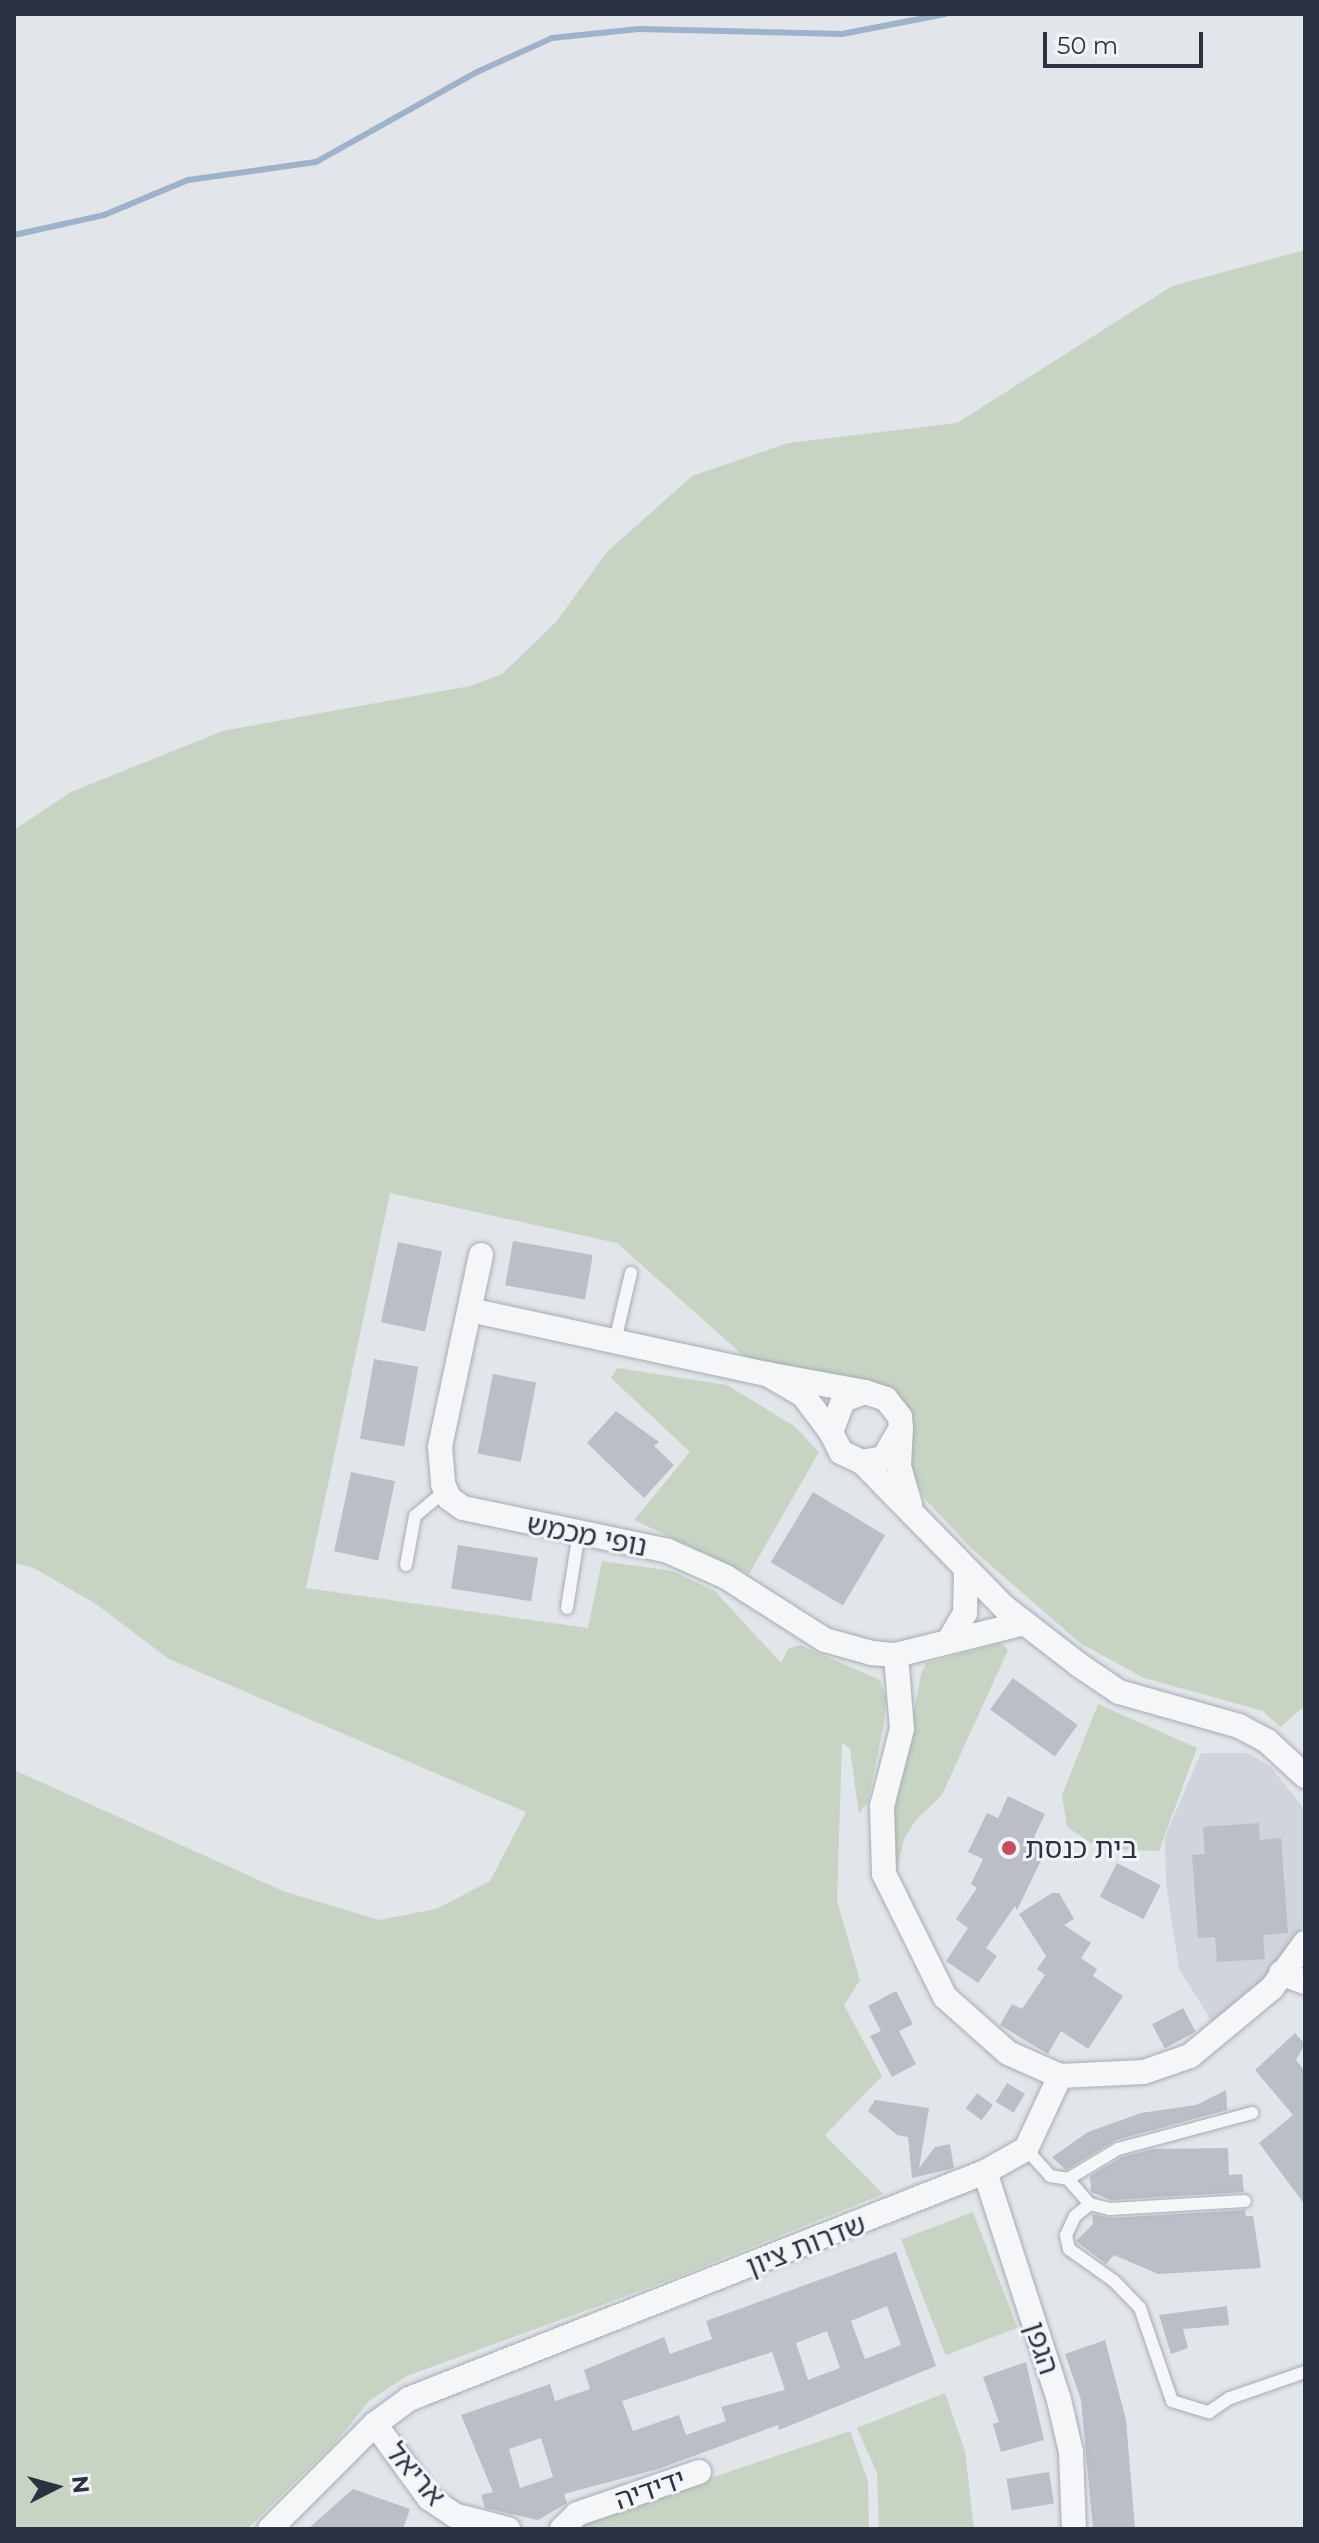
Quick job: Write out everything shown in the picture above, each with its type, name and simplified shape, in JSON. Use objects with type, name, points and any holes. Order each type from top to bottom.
[{"type":"street","points":[[446,1490],[440,1447],[481,1255]]},
{"type":"street","points":[[470,1310],[865,1392],[895,1407],[901,1428],[899,1466],[915,1513]]},
{"type":"street","points":[[767,1374],[803,1395],[831,1432],[841,1452],[862,1462],[915,1513],[966,1571],[1024,1623],[1119,1692],[1239,1726],[1267,1741],[1305,1776]]},
{"type":"street","points":[[831,1432],[843,1400],[865,1392]]},
{"type":"street","points":[[862,1462],[884,1458],[901,1428]]},
{"type":"street","name":"נופי מכמש","points":[[446,1490],[463,1508],[688,1559],[726,1577],[825,1640],[896,1655],[950,1639],[1024,1623]]},
{"type":"street","points":[[950,1639],[965,1613],[966,1571]]},
{"type":"street","points":[[896,1655],[902,1729],[882,1806],[884,1874],[945,1997],[1008,2053],[1060,2076],[1144,2072],[1190,2056],[1250,2011],[1305,1943]]},
{"type":"street","points":[[1281,1973],[1305,1982]]},
{"type":"street","points":[[1026,2149],[1060,2076]]},
{"type":"street","name":"שדרות ציון","points":[[270,2529],[375,2424],[427,2390],[985,2172],[1026,2149]]},
{"type":"street","name":"הגפן","points":[[985,2172],[1059,2400],[1071,2452],[1074,2529]]},
{"type":"street","name":"אריאל","points":[[375,2424],[429,2498],[454,2515],[508,2529]]},
{"type":"street","name":"ידידיה","points":[[562,2529],[577,2514],[699,2472]]},
{"type":"lane","points":[[615,1341],[631,1273]]},
{"type":"lane","points":[[406,1565],[415,1516],[446,1490]]},
{"type":"lane","points":[[567,1608],[579,1532]]},
{"type":"lane","points":[[1068,2179],[1118,2149],[1252,2113]]},
{"type":"lane","points":[[1026,2149],[1050,2176],[1068,2179],[1090,2204]]},
{"type":"lane","points":[[1245,2201],[1160,2208],[1090,2204],[1075,2216],[1066,2235],[1069,2249],[1114,2281],[1140,2308],[1172,2401],[1209,2412],[1230,2398],[1305,2372]]},
{"type":"shaded area","points":[[1201,1753],[1248,1753],[1271,1767],[1305,1810],[1305,1924],[1256,1993],[1214,2025],[1179,1969],[1166,1882],[1165,1837]]},
{"type":"green space","points":[[1305,250],[1305,1706],[1280,1727],[1263,1711],[1144,1678],[1080,1643],[972,1549],[923,1497],[906,1456],[910,1434],[866,1382],[745,1357],[617,1243],[390,1193],[306,1588],[588,1628],[602,1561],[672,1571],[715,1591],[781,1663],[788,1649],[800,1645],[880,1680],[886,1697],[884,1724],[868,1801],[859,1814],[850,1749],[842,1742],[837,1901],[860,1980],[844,2005],[882,2076],[825,2135],[883,2194],[672,2279],[407,2376],[369,2401],[334,2444],[247,2529],[14,2529],[14,1770],[283,1891],[379,1920],[436,1909],[490,1881],[526,1812],[169,1659],[96,1604],[34,1568],[14,1563],[14,830],[71,792],[223,731],[470,686],[502,674],[556,622],[607,552],[692,476],[788,443],[957,423],[1172,286]]},
{"type":"green space","points":[[617,1368],[727,1385],[794,1426],[819,1452],[749,1574],[634,1520],[690,1452],[611,1378]]},
{"type":"green space","points":[[1001,1643],[1008,1650],[942,1795],[916,1820],[904,1839],[897,1869],[894,1815],[921,1674],[926,1663]]},
{"type":"green space","points":[[1098,1704],[1197,1748],[1159,1851],[1100,1849],[1067,1827],[1062,1795]]},
{"type":"green space","points":[[973,2212],[1017,2328],[946,2355],[901,2240]]},
{"type":"green space","points":[[945,2393],[965,2451],[974,2529],[879,2529],[877,2473],[857,2428]]},
{"type":"green space","points":[[850,2431],[868,2481],[869,2529],[580,2528],[589,2519]]},
{"type":"building","points":[[513,1241],[593,1255],[585,1299],[505,1285]]},
{"type":"building","points":[[398,1242],[442,1251],[425,1332],[381,1322]]},
{"type":"building","points":[[374,1359],[418,1367],[404,1447],[360,1439]]},
{"type":"building","points":[[493,1374],[536,1382],[521,1462],[478,1454]]},
{"type":"building","points":[[616,1411],[659,1442],[654,1446],[674,1465],[644,1498],[587,1443]]},
{"type":"building","points":[[351,1472],[395,1481],[378,1561],[334,1551]]},
{"type":"building","points":[[813,1492],[885,1535],[843,1606],[771,1562]]},
{"type":"building","points":[[458,1545],[538,1558],[531,1601],[451,1588]]},
{"type":"building","points":[[1013,1678],[1078,1725],[1055,1757],[990,1710]]},
{"type":"building","name":"בית כנסת","points":[[1008,1796],[1045,1814],[1034,1837],[1049,1844],[1017,1910],[1015,1906],[986,1948],[997,1956],[978,1983],[946,1961],[968,1928],[956,1919],[977,1888],[971,1884],[983,1859],[968,1852],[987,1813],[998,1818]]},
{"type":"building","points":[[1259,1823],[1260,1840],[1281,1838],[1288,1933],[1263,1935],[1265,1959],[1217,1962],[1215,1937],[1198,1938],[1192,1855],[1205,1854],[1203,1827]]},
{"type":"building","points":[[1117,1863],[1161,1885],[1143,1919],[1100,1897]]},
{"type":"building","points":[[1052,1893],[1059,1893],[1074,1919],[1064,1925],[1091,1943],[1081,1958],[1097,1969],[1093,1976],[1123,1996],[1088,2049],[1061,2031],[1048,2054],[1000,2025],[1012,2004],[1022,2009],[1045,1975],[1037,1969],[1046,1956],[1019,1914]]},
{"type":"building","points":[[896,1991],[913,2024],[899,2031],[916,2064],[892,2077],[870,2036],[881,2031],[868,2006]]},
{"type":"building","points":[[1183,2008],[1196,2032],[1165,2048],[1152,2024]]},
{"type":"building","points":[[1295,2033],[1305,2044],[1296,2060],[1305,2071],[1305,2205],[1259,2143],[1293,2115],[1255,2070]]},
{"type":"building","points":[[1007,2083],[1025,2094],[1014,2113],[996,2102]]},
{"type":"building","points":[[1226,2090],[1227,2110],[1116,2140],[1066,2170],[1052,2157],[1088,2132],[1141,2113],[1196,2105]]},
{"type":"building","points":[[977,2093],[993,2105],[982,2120],[966,2108]]},
{"type":"building","points":[[875,2100],[929,2108],[919,2168],[935,2147],[950,2144],[954,2168],[912,2178],[908,2137],[897,2135],[868,2111]]},
{"type":"building","points":[[1228,2148],[1229,2175],[1242,2174],[1244,2192],[1111,2200],[1091,2192],[1090,2176],[1122,2157],[1153,2149]]},
{"type":"building","points":[[1245,2210],[1246,2216],[1253,2216],[1261,2268],[1158,2274],[1114,2255],[1106,2264],[1076,2241],[1093,2224],[1092,2214],[1111,2218]]},
{"type":"building","points":[[896,2252],[936,2366],[779,2430],[778,2425],[658,2469],[564,2494],[567,2503],[538,2520],[485,2508],[481,2495],[493,2492],[461,2415],[550,2384],[555,2401],[590,2389],[584,2370],[664,2337],[670,2354],[712,2339],[706,2321]],"holes":[[[887,2306],[901,2345],[865,2359],[851,2321]],[[827,2331],[840,2368],[808,2380],[796,2343]],[[772,2352],[785,2390],[721,2407],[726,2421],[686,2435],[679,2415],[633,2431],[622,2401]],[[541,2438],[553,2477],[520,2488],[509,2449]]]},
{"type":"building","points":[[1227,2306],[1229,2325],[1183,2329],[1188,2348],[1171,2354],[1159,2315]]},
{"type":"building","points":[[1105,2340],[1126,2420],[1135,2529],[1093,2529],[1081,2400],[1065,2354]]},
{"type":"building","points":[[1026,2362],[1044,2440],[1001,2452],[993,2424],[999,2422],[983,2377]]},
{"type":"building","points":[[1049,2472],[1054,2504],[1012,2510],[1007,2479]]},
{"type":"building","points":[[353,2489],[410,2509],[403,2529],[308,2529]]},
{"type":"waterway","points":[[14,235],[104,215],[188,180],[316,162],[477,72],[552,38],[639,29],[842,34],[945,14]]},
{"type":"place","name":"בית כנסת","points":[[1009,1848]]}]
